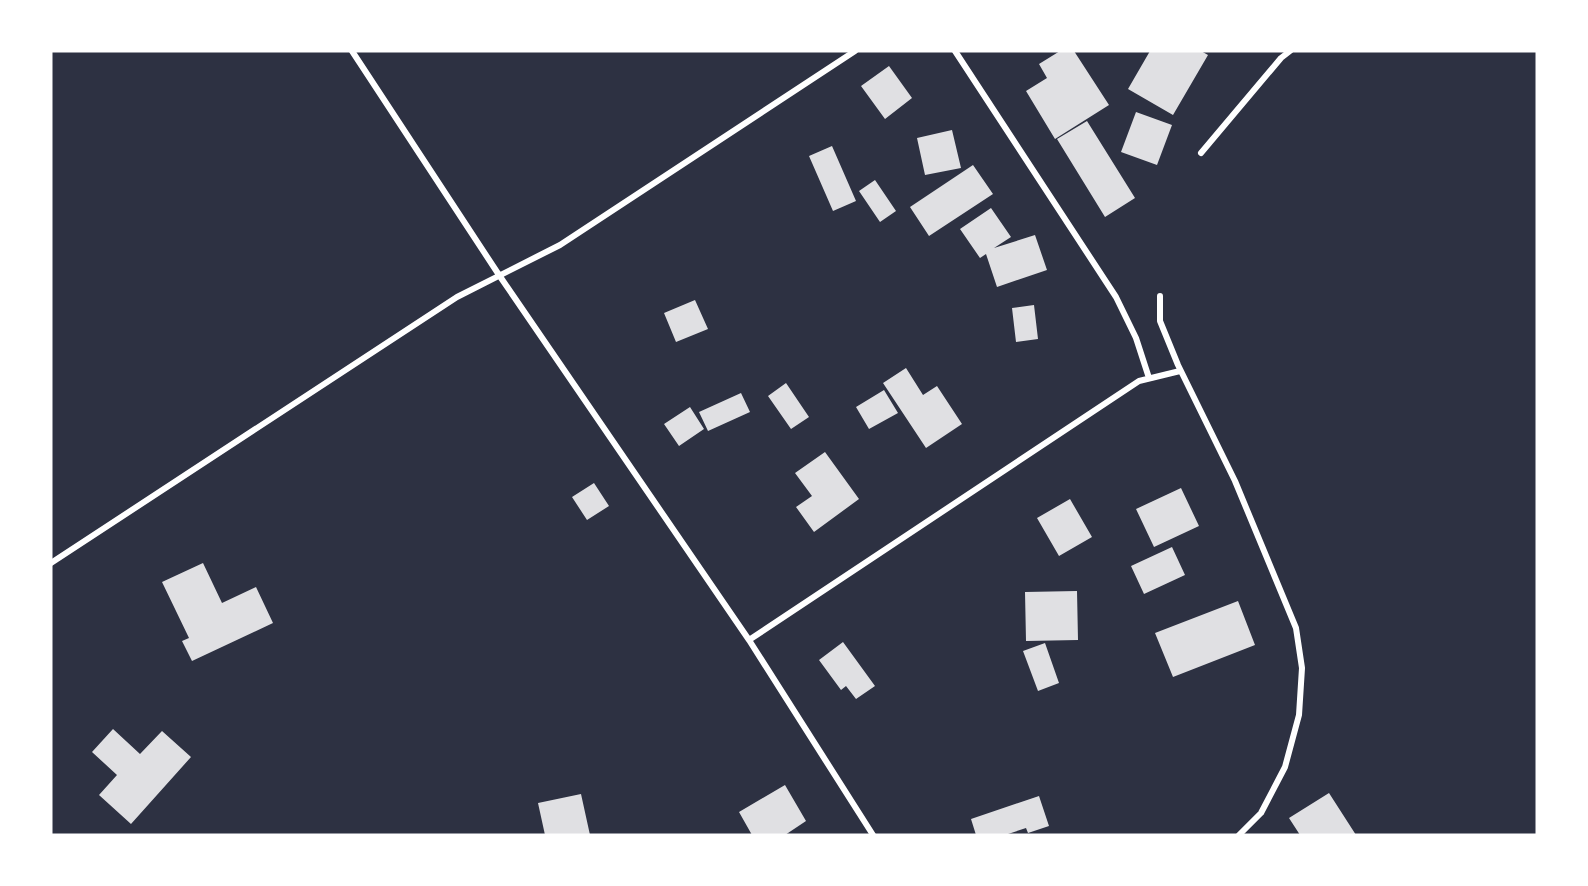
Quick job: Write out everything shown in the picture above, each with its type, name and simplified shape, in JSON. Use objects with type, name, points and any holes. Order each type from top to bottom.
[{"type":"street","points":[[352,51],[499,275],[749,640],[873,835]]},
{"type":"street","points":[[51,564],[457,297],[560,245],[855,51]]},
{"type":"street","points":[[955,51],[1116,297],[1136,338],[1149,378]]},
{"type":"street","points":[[1201,153],[1281,58],[1290,51]]},
{"type":"street","points":[[1160,296],[1160,321],[1180,371],[1235,481],[1296,628],[1302,668],[1299,715],[1286,767],[1262,813],[1239,835]]},
{"type":"street","points":[[749,640],[1139,381],[1180,371]]},
{"type":"building","points":[[1060,51],[1074,51],[1109,105],[1055,139],[1026,91],[1047,78],[1039,64]]},
{"type":"building","points":[[1150,51],[1201,51],[1208,55],[1173,115],[1128,89]]},
{"type":"building","points":[[889,66],[912,98],[885,119],[861,86]]},
{"type":"building","points":[[1136,112],[1172,125],[1157,165],[1121,152]]},
{"type":"building","points":[[1087,121],[1135,198],[1105,217],[1057,139]]},
{"type":"building","points":[[952,130],[961,168],[925,175],[917,138]]},
{"type":"building","points":[[832,146],[856,201],[833,211],[809,156]]},
{"type":"building","points":[[973,165],[993,194],[929,236],[910,207]]},
{"type":"building","points":[[875,180],[896,211],[880,222],[859,191]]},
{"type":"building","points":[[991,208],[1011,237],[994,248],[1035,235],[1047,270],[997,287],[986,254],[980,258],[960,229]]},
{"type":"building","points":[[695,300],[708,329],[676,342],[664,313]]},
{"type":"building","points":[[1034,305],[1038,339],[1016,342],[1012,308]]},
{"type":"building","points":[[906,368],[923,395],[937,386],[962,424],[926,448],[883,383]]},
{"type":"building","points":[[786,383],[809,417],[791,429],[768,396]]},
{"type":"building","points":[[884,390],[898,413],[869,429],[856,407]]},
{"type":"building","points":[[741,393],[750,412],[708,431],[699,412]]},
{"type":"building","points":[[690,407],[704,429],[679,446],[664,424]]},
{"type":"building","points":[[825,452],[859,499],[814,532],[796,507],[812,496],[795,473]]},
{"type":"building","points":[[594,483],[609,506],[587,520],[572,497]]},
{"type":"building","points":[[1181,488],[1199,526],[1154,547],[1136,509]]},
{"type":"building","points":[[1070,499],[1092,537],[1059,556],[1037,518]]},
{"type":"building","points":[[1172,547],[1185,575],[1144,594],[1131,566]]},
{"type":"building","points":[[203,563],[222,603],[256,587],[273,623],[192,661],[182,641],[189,638],[162,582]]},
{"type":"building","points":[[1077,591],[1078,640],[1026,641],[1025,592]]},
{"type":"building","points":[[1238,601],[1255,645],[1173,677],[1155,633]]},
{"type":"building","points":[[843,642],[875,686],[856,699],[846,686],[841,690],[819,660]]},
{"type":"building","points":[[1045,643],[1059,683],[1038,691],[1023,651]]},
{"type":"building","points":[[113,729],[140,754],[162,731],[191,757],[131,824],[99,795],[117,775],[92,752]]},
{"type":"building","points":[[785,785],[806,821],[785,835],[752,835],[739,812]]},
{"type":"building","points":[[1329,793],[1356,835],[1300,835],[1289,818]]},
{"type":"building","points":[[581,794],[590,835],[545,835],[538,803]]},
{"type":"building","points":[[1039,796],[1049,826],[1028,833],[1026,828],[1005,835],[976,835],[971,819]]}]
